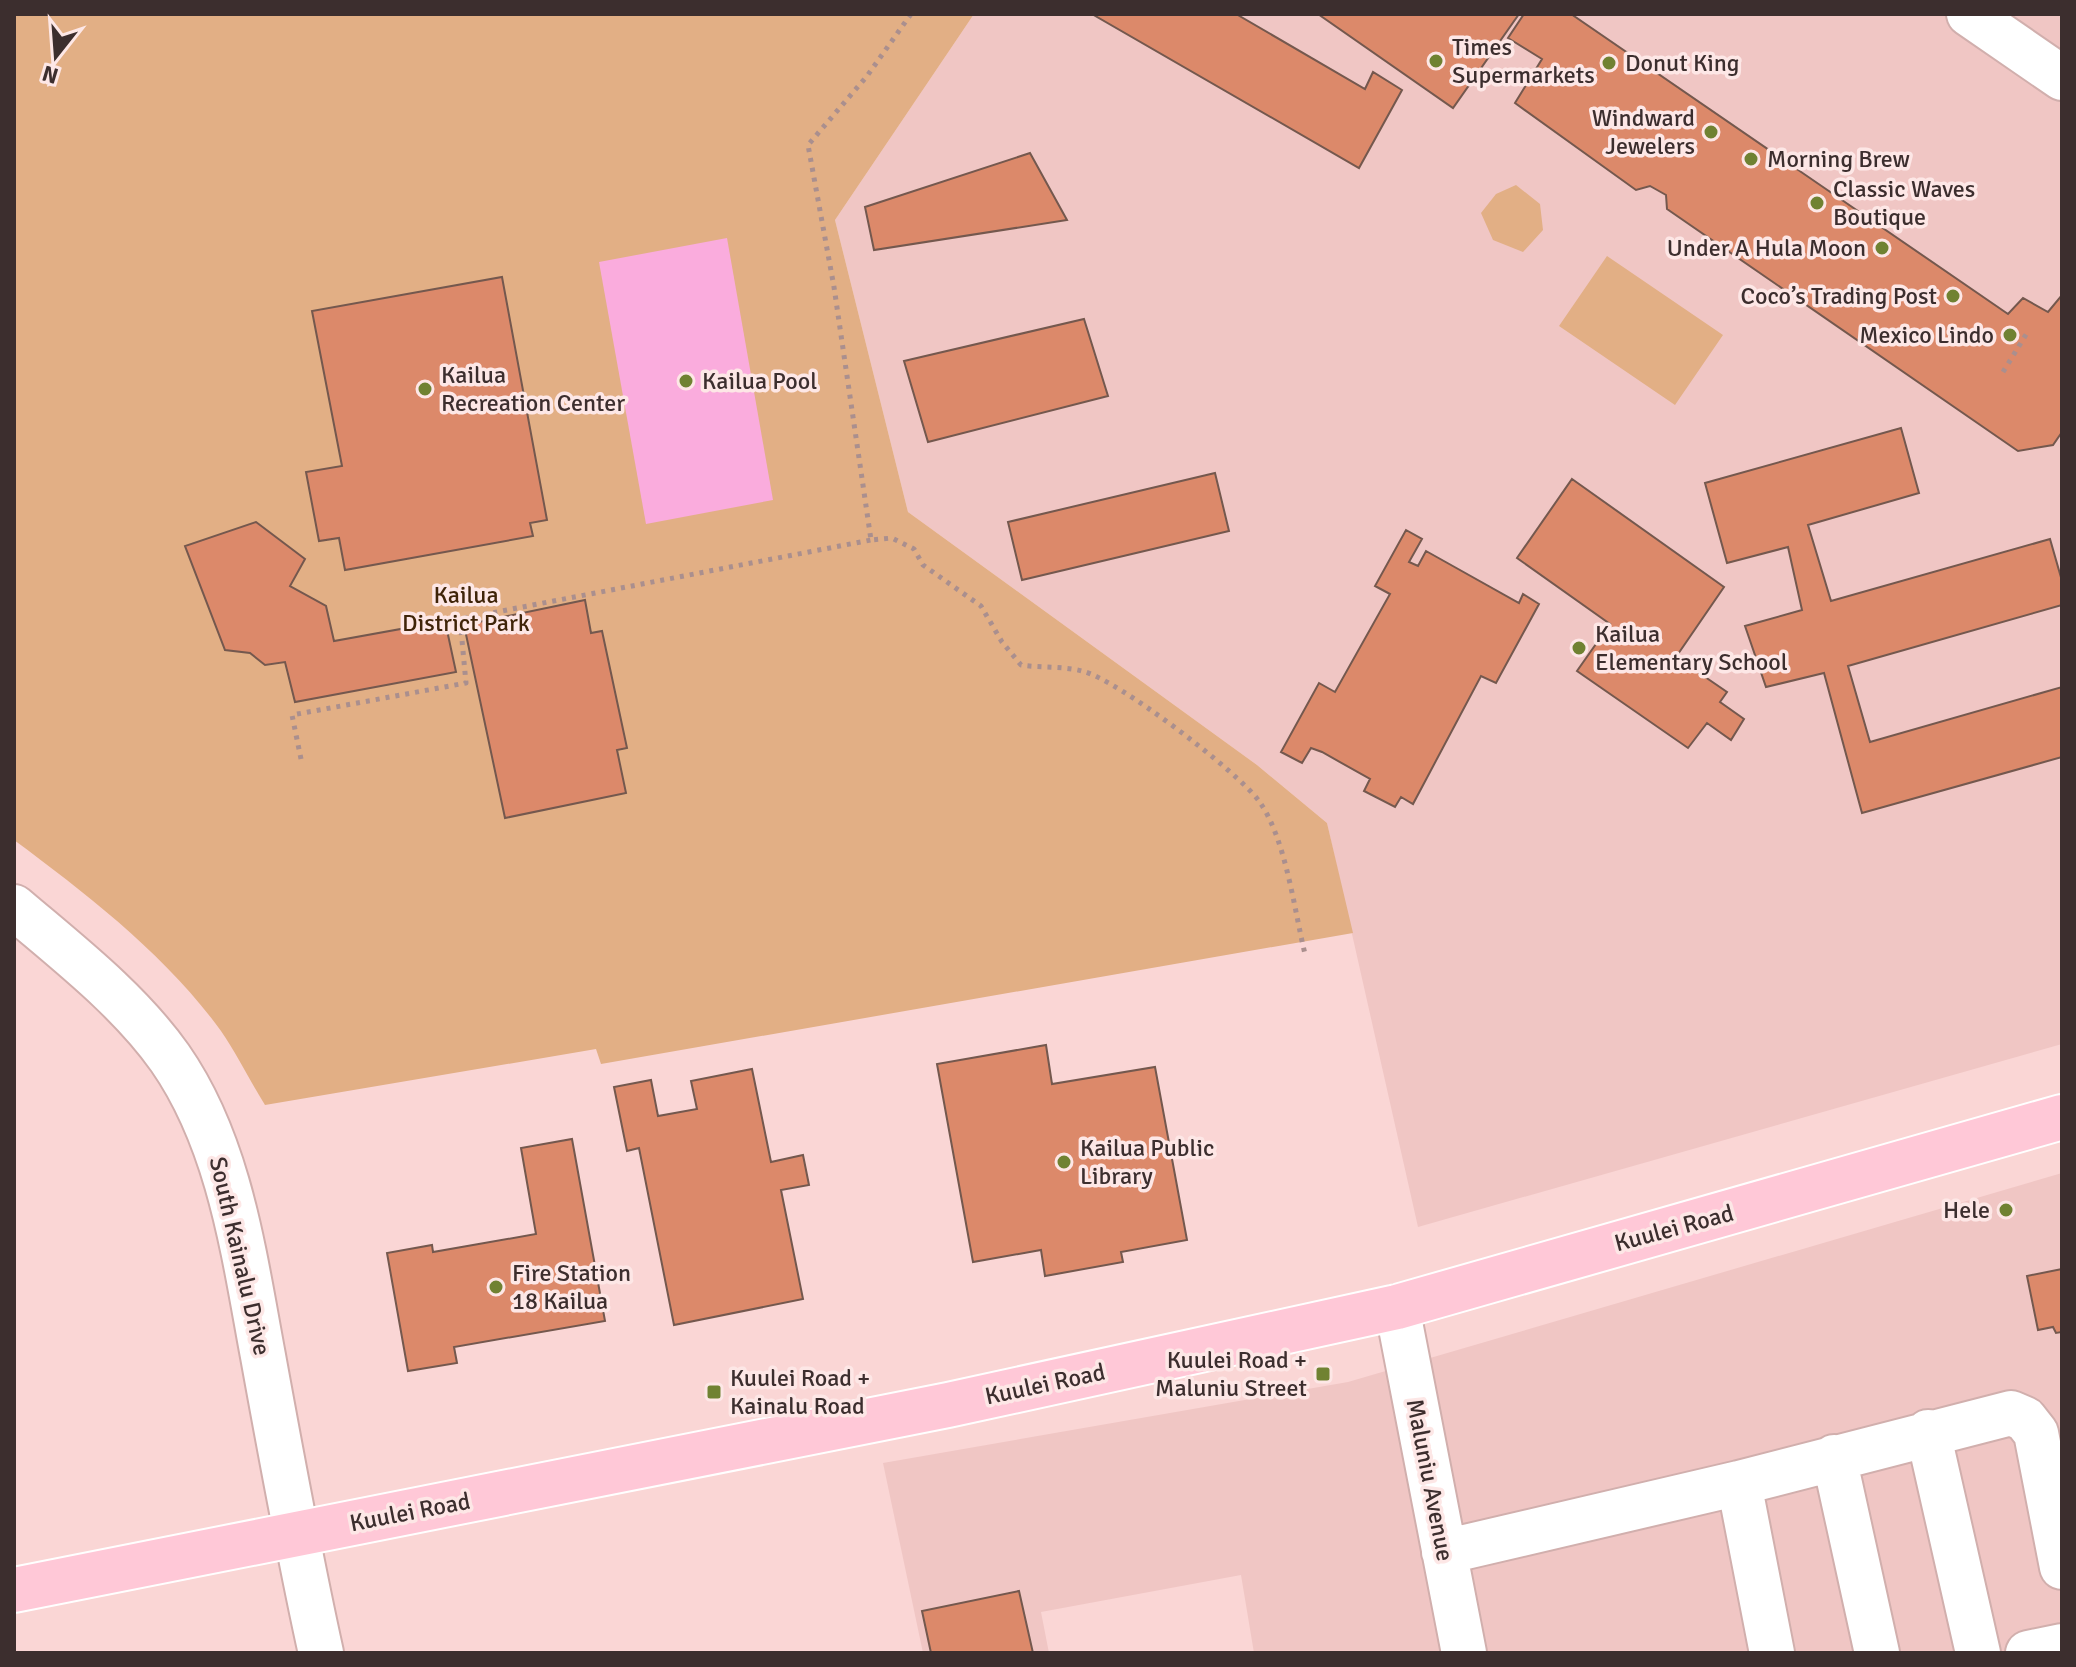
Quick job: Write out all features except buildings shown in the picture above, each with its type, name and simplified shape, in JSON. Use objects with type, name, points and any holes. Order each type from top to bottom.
[{"type":"main road","name":"Kuulei Road","points":[[14,1590],[948,1405],[1397,1307],[2062,1117]]},
{"type":"street","points":[[1969,14],[2057,63]]},
{"type":"street","name":"South Kainalu Drive","points":[[14,907],[77,960],[169,1056],[195,1098],[216,1147],[234,1214],[321,1653]]},
{"type":"street","name":"Maluniu Avenue","points":[[1397,1307],[1464,1653]]},
{"type":"street","points":[[1444,1552],[1739,1483],[1998,1413],[2011,1413],[2025,1419],[2036,1433],[2062,1567]]},
{"type":"street","points":[[1928,1432],[1978,1653]]},
{"type":"street","points":[[1834,1457],[1877,1653]]},
{"type":"street","points":[[1739,1483],[1772,1653]]},
{"type":"street","points":[[2028,1653],[2062,1646]]},
{"type":"path","points":[[871,540],[834,287],[808,145],[867,76],[911,14]]},
{"type":"path","points":[[2003,372],[2027,333]]},
{"type":"path","points":[[301,759],[292,715],[466,683],[460,619],[892,538],[914,549],[923,565],[981,606],[1002,642],[1021,665],[1082,671],[1106,680],[1230,769],[1260,803],[1282,856],[1305,954]]},
{"type":"shaded area","name":"Kailua Elementary School","points":[[974,14],[2062,14],[2062,1044],[1418,1227],[1327,823],[1257,765],[908,512],[835,220]]},
{"type":"shaded area","name":"Kailua Pool","points":[[727,238],[773,500],[646,524],[599,262]]},
{"type":"shaded area","points":[[2062,1173],[2062,1653],[1254,1653],[1241,1575],[1041,1612],[1049,1653],[923,1653],[883,1463],[1348,1382]]},
{"type":"green space","name":"Kailua District Park","points":[[14,14],[974,14],[835,220],[908,512],[1257,765],[1327,823],[1353,933],[601,1064],[596,1049],[265,1105],[221,1031],[176,977],[97,904],[14,840]]},
{"type":"green space","points":[[1516,185],[1540,204],[1543,230],[1523,252],[1493,240],[1481,213],[1496,194]]},
{"type":"green space","points":[[1607,256],[1723,335],[1675,405],[1559,326]]},
{"type":"place","name":"Times Supermarkets","points":[[1436,61]]},
{"type":"place","name":"Donut King","points":[[1609,63]]},
{"type":"place","name":"Windward Jewelers","points":[[1711,132]]},
{"type":"place","name":"Morning Brew","points":[[1751,159]]},
{"type":"place","name":"Classic Waves Boutique","points":[[1817,203]]},
{"type":"place","name":"Under A Hula Moon","points":[[1882,248]]},
{"type":"place","name":"Coco’s Trading Post","points":[[1953,296]]},
{"type":"place","name":"Mexico Lindo","points":[[2010,335]]},
{"type":"place","name":"Kailua Pool","points":[[686,381]]},
{"type":"place","name":"Kailua Recreation Center","points":[[425,389]]},
{"type":"place","name":"Kailua Elementary School","points":[[1579,648]]},
{"type":"place","name":"Kailua Public Library","points":[[1064,1162]]},
{"type":"place","name":"Hele","points":[[2006,1210]]},
{"type":"place","name":"Fire Station 18 Kailua","points":[[496,1287]]},
{"type":"place","name":"Kuulei Road + Maluniu Street","points":[[1323,1374]]},
{"type":"place","name":"Kuulei Road + Kainalu Road","points":[[714,1392]]}]
